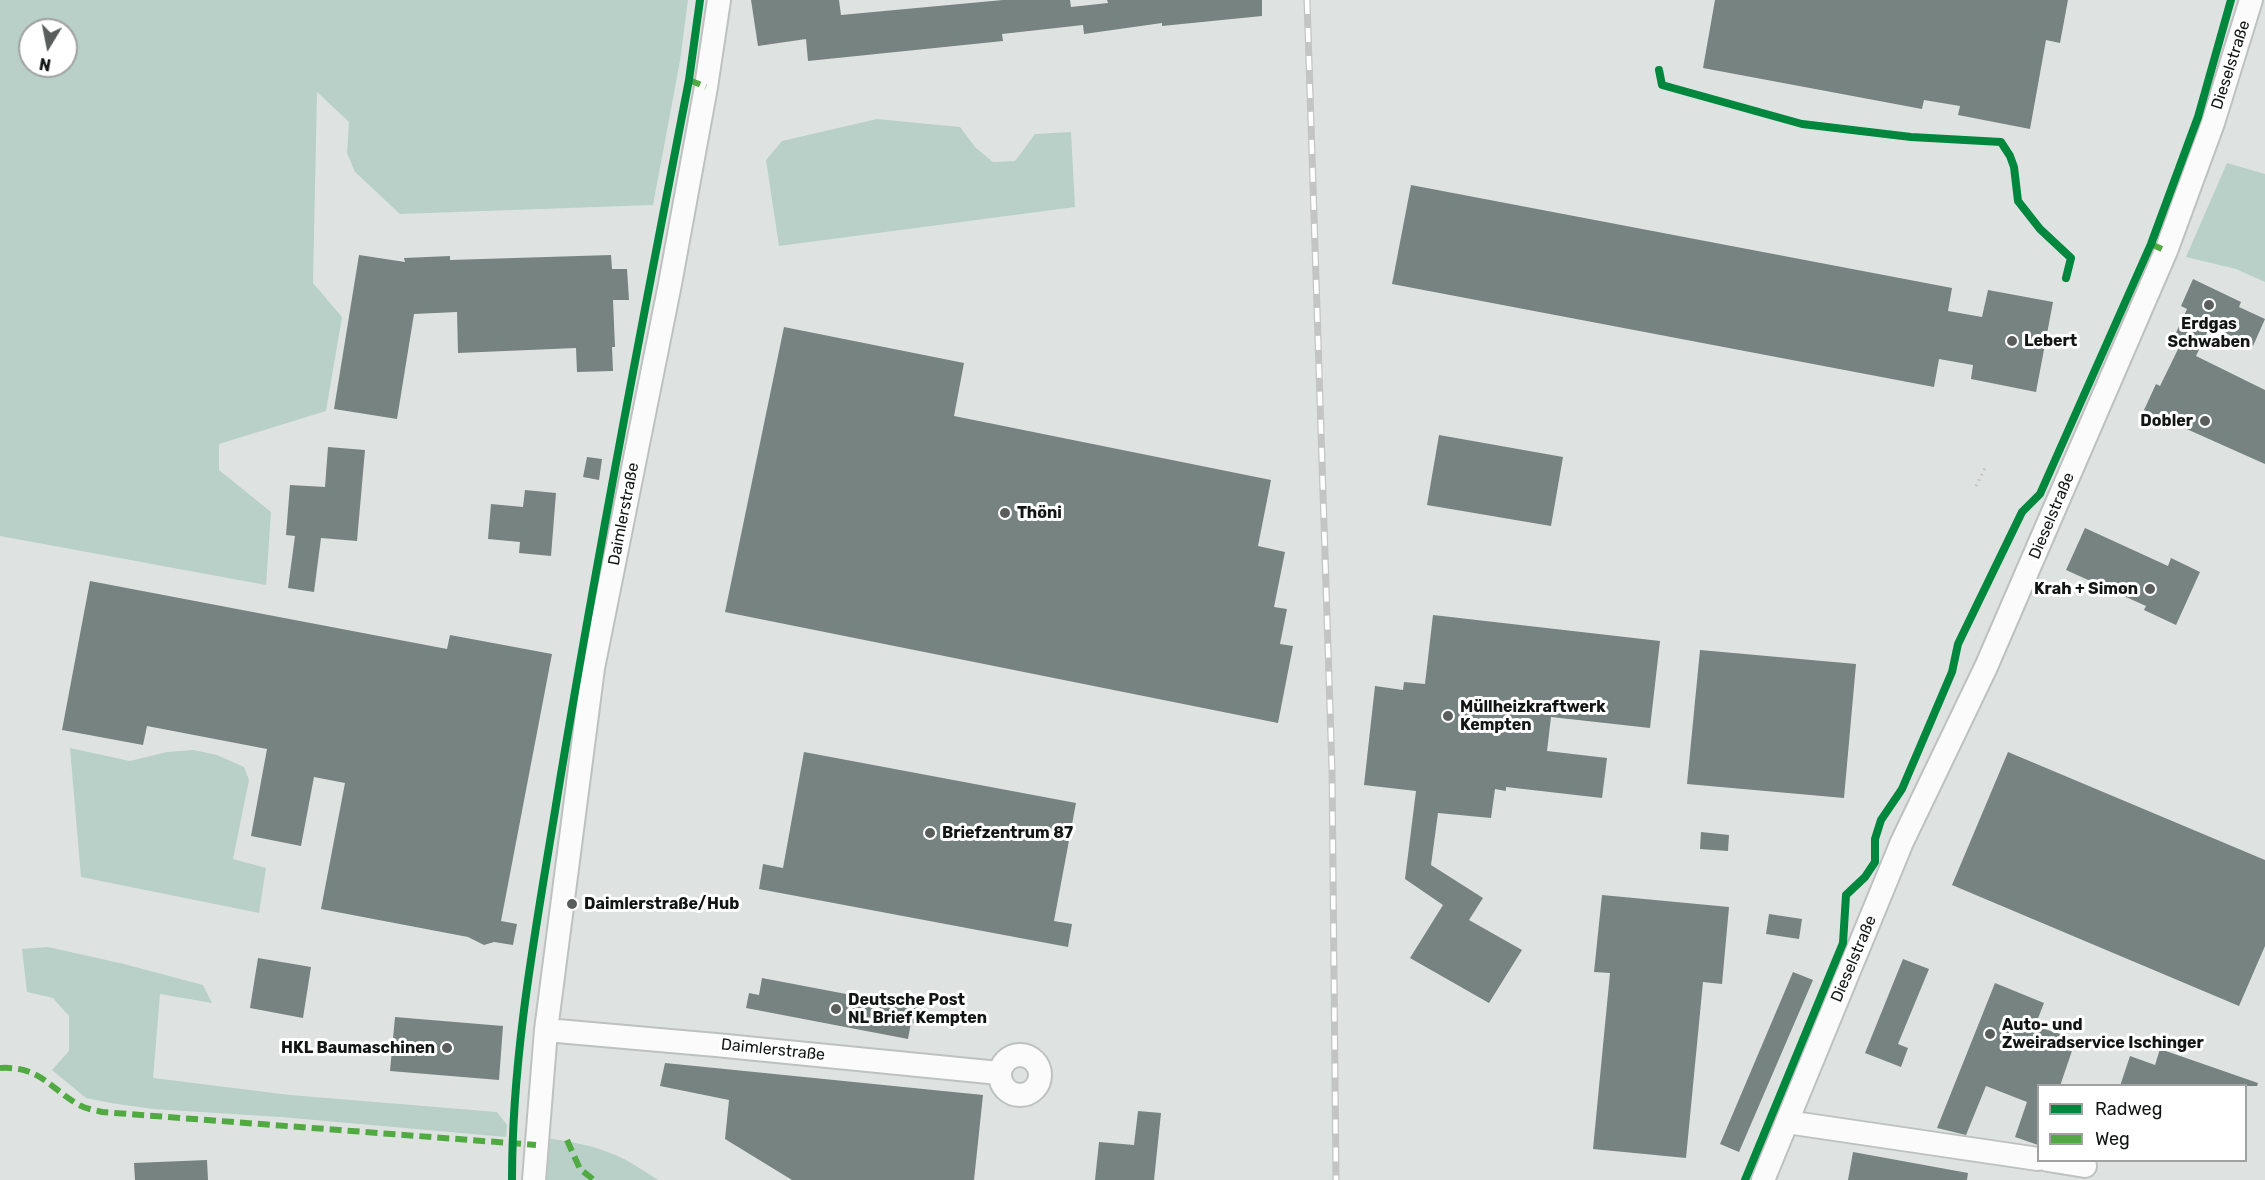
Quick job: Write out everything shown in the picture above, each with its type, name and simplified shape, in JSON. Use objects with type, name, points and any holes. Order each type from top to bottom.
[{"type":"street","name":"Daimlerstraße","points":[[534,1180],[546,1030],[593,668],[670,284],[704,98],[719,0]]},
{"type":"street","name":"Dieselstraße","points":[[1763,1180],[1902,842],[1986,667],[2166,252],[2213,123],[2251,0]]},
{"type":"street","name":"Daimlerstraße","points":[[546,1030],[999,1073]]},
{"type":"street","points":[[1787,1122],[2037,1159]]},
{"type":"street","points":[[2055,1162],[2085,1166]]},
{"type":"path","points":[[1976,486],[1985,468]]},
{"type":"green space","points":[[0,0],[688,0],[680,61],[653,205],[400,214],[355,172],[347,153],[349,122],[317,92],[313,283],[342,317],[326,411],[219,444],[219,470],[271,512],[266,585],[0,536]]},
{"type":"green space","points":[[877,119],[960,127],[975,147],[993,162],[1015,161],[1035,134],[1071,132],[1075,207],[779,246],[766,160],[782,141]]},
{"type":"green space","points":[[2227,163],[2265,174],[2265,282],[2236,269],[2186,257]]},
{"type":"green space","points":[[70,748],[130,761],[167,752],[193,750],[217,755],[244,767],[249,780],[233,859],[266,868],[259,913],[81,877]]},
{"type":"green space","points":[[48,947],[203,985],[212,1003],[160,994],[153,1078],[290,1095],[497,1112],[507,1125],[506,1137],[281,1117],[153,1109],[86,1098],[52,1070],[69,1051],[69,1016],[53,998],[27,992],[22,949]]},
{"type":"green space","points":[[536,1137],[594,1147],[626,1160],[658,1180],[534,1180]]},
{"type":"building","points":[[751,0],[839,0],[841,15],[1003,0],[1070,0],[1071,7],[1108,3],[1107,0],[1262,0],[1262,16],[1162,26],[1162,23],[1084,34],[1083,25],[1002,34],[1003,41],[808,61],[806,39],[758,46]]},
{"type":"building","points":[[1715,0],[2068,0],[2060,43],[2046,40],[2030,129],[1958,115],[1960,106],[1924,100],[1922,109],[1703,68]]},
{"type":"building","points":[[1411,185],[1952,288],[1948,311],[1982,317],[1988,290],[2053,302],[2036,392],[1971,379],[1973,365],[1939,359],[1934,387],[1392,284]]},
{"type":"building","points":[[359,255],[405,262],[404,258],[450,256],[450,260],[611,255],[612,269],[627,269],[629,300],[613,300],[615,347],[612,347],[613,371],[577,372],[576,348],[458,353],[457,312],[414,314],[397,419],[334,409]]},
{"type":"building","points":[[2193,279],[2241,302],[2239,307],[2265,319],[2253,346],[2210,326],[2196,356],[2265,390],[2265,464],[2144,410],[2156,384],[2160,386],[2182,341],[2174,337],[2187,309],[2181,306]]},
{"type":"building","name":"Thöni","points":[[784,327],[964,363],[954,416],[1271,480],[1258,546],[1285,552],[1274,607],[1287,609],[1280,644],[1293,646],[1278,723],[725,612]]},
{"type":"building","points":[[1439,435],[1563,457],[1551,526],[1427,505]]},
{"type":"building","points":[[328,447],[365,450],[357,541],[321,538],[314,592],[288,588],[295,536],[286,535],[290,485],[325,487]]},
{"type":"building","points":[[587,457],[602,459],[599,480],[583,477]]},
{"type":"building","points":[[525,490],[556,493],[551,556],[519,553],[520,542],[488,539],[491,504],[523,507]]},
{"type":"building","name":"Krah + Simon","points":[[2085,528],[2168,566],[2171,558],[2200,572],[2176,625],[2144,610],[2146,606],[2066,570]]},
{"type":"building","points":[[90,581],[447,649],[450,635],[552,654],[501,921],[517,924],[513,945],[494,942],[484,945],[468,937],[321,909],[345,783],[314,777],[301,846],[251,836],[267,749],[147,726],[143,745],[62,730]]},
{"type":"building","name":"Müllheizkraftwerk Kempten","points":[[1433,615],[1660,641],[1650,728],[1551,717],[1547,751],[1607,758],[1602,798],[1506,787],[1506,791],[1495,789],[1491,818],[1438,813],[1431,865],[1483,898],[1469,920],[1522,950],[1489,1003],[1410,958],[1443,905],[1405,879],[1416,791],[1364,785],[1375,686],[1403,690],[1404,682],[1425,684]]},
{"type":"building","points":[[1700,650],[1856,664],[1844,798],[1687,784]]},
{"type":"building","name":"Briefzentrum 87","points":[[804,752],[1076,803],[1054,921],[1072,924],[1068,947],[759,889],[763,864],[783,868]]},
{"type":"building","points":[[2008,752],[2265,860],[2265,946],[2239,1006],[1952,885]]},
{"type":"building","points":[[1701,832],[1729,835],[1728,851],[1700,849]]},
{"type":"building","points":[[1602,895],[1729,907],[1722,984],[1703,982],[1686,1158],[1593,1149],[1610,973],[1594,972]]},
{"type":"building","points":[[1769,914],[1802,919],[1799,939],[1766,934]]},
{"type":"building","points":[[258,958],[311,967],[303,1018],[250,1008]]},
{"type":"building","points":[[1903,959],[1929,969],[1898,1044],[1908,1048],[1901,1067],[1865,1053]]},
{"type":"building","points":[[1793,972],[1813,980],[1739,1152],[1720,1144]]},
{"type":"building","name":"Deutsche Post NL Brief Kempten","points":[[762,978],[925,1009],[922,1025],[911,1023],[908,1039],[746,1008],[749,993],[759,995]]},
{"type":"building","points":[[1995,983],[2044,1003],[2035,1026],[2076,1039],[2061,1084],[2037,1084],[2037,1145],[2015,1137],[2027,1102],[1986,1086],[1966,1135],[1937,1128]]},
{"type":"building","name":"HKL Baumaschinen","points":[[395,1017],[503,1026],[499,1080],[390,1071]]},
{"type":"building","points":[[2160,1049],[2258,1083],[2257,1086],[2247,1086],[2247,1084],[2121,1084],[2130,1056],[2155,1065]]},
{"type":"building","points":[[665,1063],[983,1095],[974,1180],[792,1180],[725,1139],[729,1100],[660,1086]]},
{"type":"building","points":[[1138,1111],[1161,1113],[1154,1180],[1095,1180],[1099,1142],[1134,1145]]},
{"type":"building","points":[[1853,1152],[1968,1173],[1967,1180],[1848,1180]]},
{"type":"building","points":[[207,1160],[208,1180],[135,1180],[134,1163]]},
{"type":"railway","points":[[1307,0],[1332,770],[1336,1180]]},
{"type":"marked path","points":[[689,80],[706,87]]},
{"type":"marked path","points":[[2151,244],[2166,251]]},
{"type":"marked path","points":[[0,1068],[25,1070],[43,1079],[79,1105],[102,1112],[536,1145]]},
{"type":"marked path","points":[[567,1140],[580,1169],[594,1180]]},
{"type":"cycle path","points":[[512,1180],[517,1079],[528,979],[575,692],[689,80],[700,0]]},
{"type":"cycle path","points":[[1745,1180],[1843,943],[1846,895],[1865,877],[1875,862],[1875,839],[1881,820],[1902,789],[1952,672],[1958,644],[2022,512],[2040,494],[2151,244],[2198,117],[2231,0]]},
{"type":"cycle path","points":[[1659,70],[1662,85],[1802,124],[1911,137],[2001,142],[2014,167],[2018,201],[2040,229],[2071,258],[2066,278]]},
{"type":"place","name":"Erdgas Schwaben","points":[[2209,305]]},
{"type":"place","name":"Lebert","points":[[2012,341]]},
{"type":"place","name":"Dobler","points":[[2205,421]]},
{"type":"place","name":"Thöni","points":[[1005,513]]},
{"type":"place","name":"Krah + Simon","points":[[2150,589]]},
{"type":"place","name":"Müllheizkraftwerk Kempten","points":[[1448,716]]},
{"type":"place","name":"Briefzentrum 87","points":[[930,833]]},
{"type":"place","name":"Daimlerstraße/Hub","points":[[572,904]]},
{"type":"place","name":"Deutsche Post NL Brief Kempten","points":[[836,1009]]},
{"type":"place","name":"Auto- und Zweiradservice Ischinger","points":[[1990,1034]]},
{"type":"place","name":"HKL Baumaschinen","points":[[447,1048]]}]
